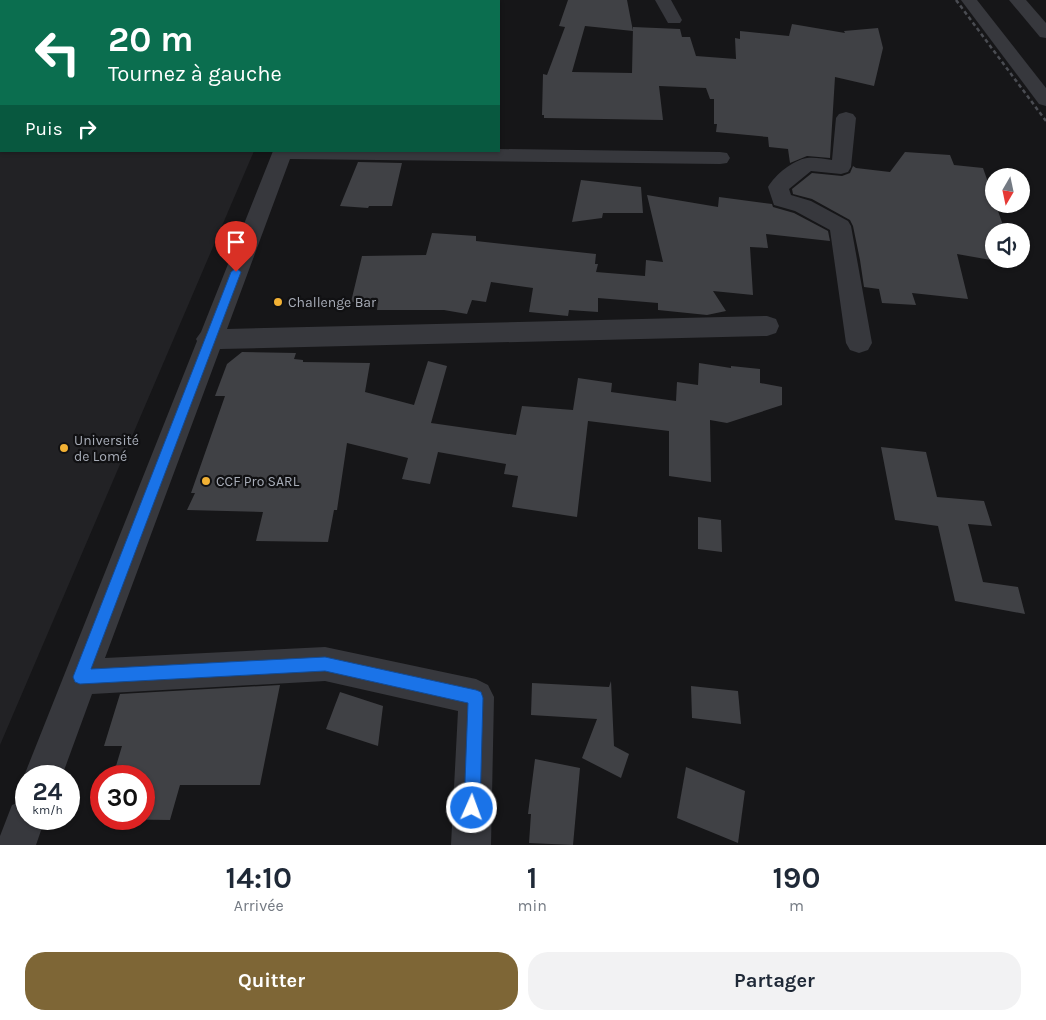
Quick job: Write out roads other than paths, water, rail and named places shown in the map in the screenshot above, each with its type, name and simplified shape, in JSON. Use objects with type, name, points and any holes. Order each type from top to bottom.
[{"type":"street","points":[[663,0],[674,20]]},
{"type":"street","points":[[969,0],[1046,100]]},
{"type":"street","points":[[1017,0],[1046,33]]},
{"type":"street","points":[[846,118],[841,167],[808,164],[796,170],[778,187],[782,200],[803,206],[840,226],[858,343]]},
{"type":"street","points":[[47,765],[209,339],[283,152],[720,158]]},
{"type":"street","points":[[209,339],[767,326]]},
{"type":"street","points":[[80,677],[325,664],[476,698],[471,845]]},
{"type":"street","points":[[16,845],[22,830]]},
{"type":"railway","points":[[956,0],[1046,121]]},
{"type":"place","name":"Challenge Bar","points":[[278,302]]},
{"type":"place","name":"Université de Lomé","points":[[64,448]]},
{"type":"place","name":"CCF Pro SARL","points":[[206,481]]}]
